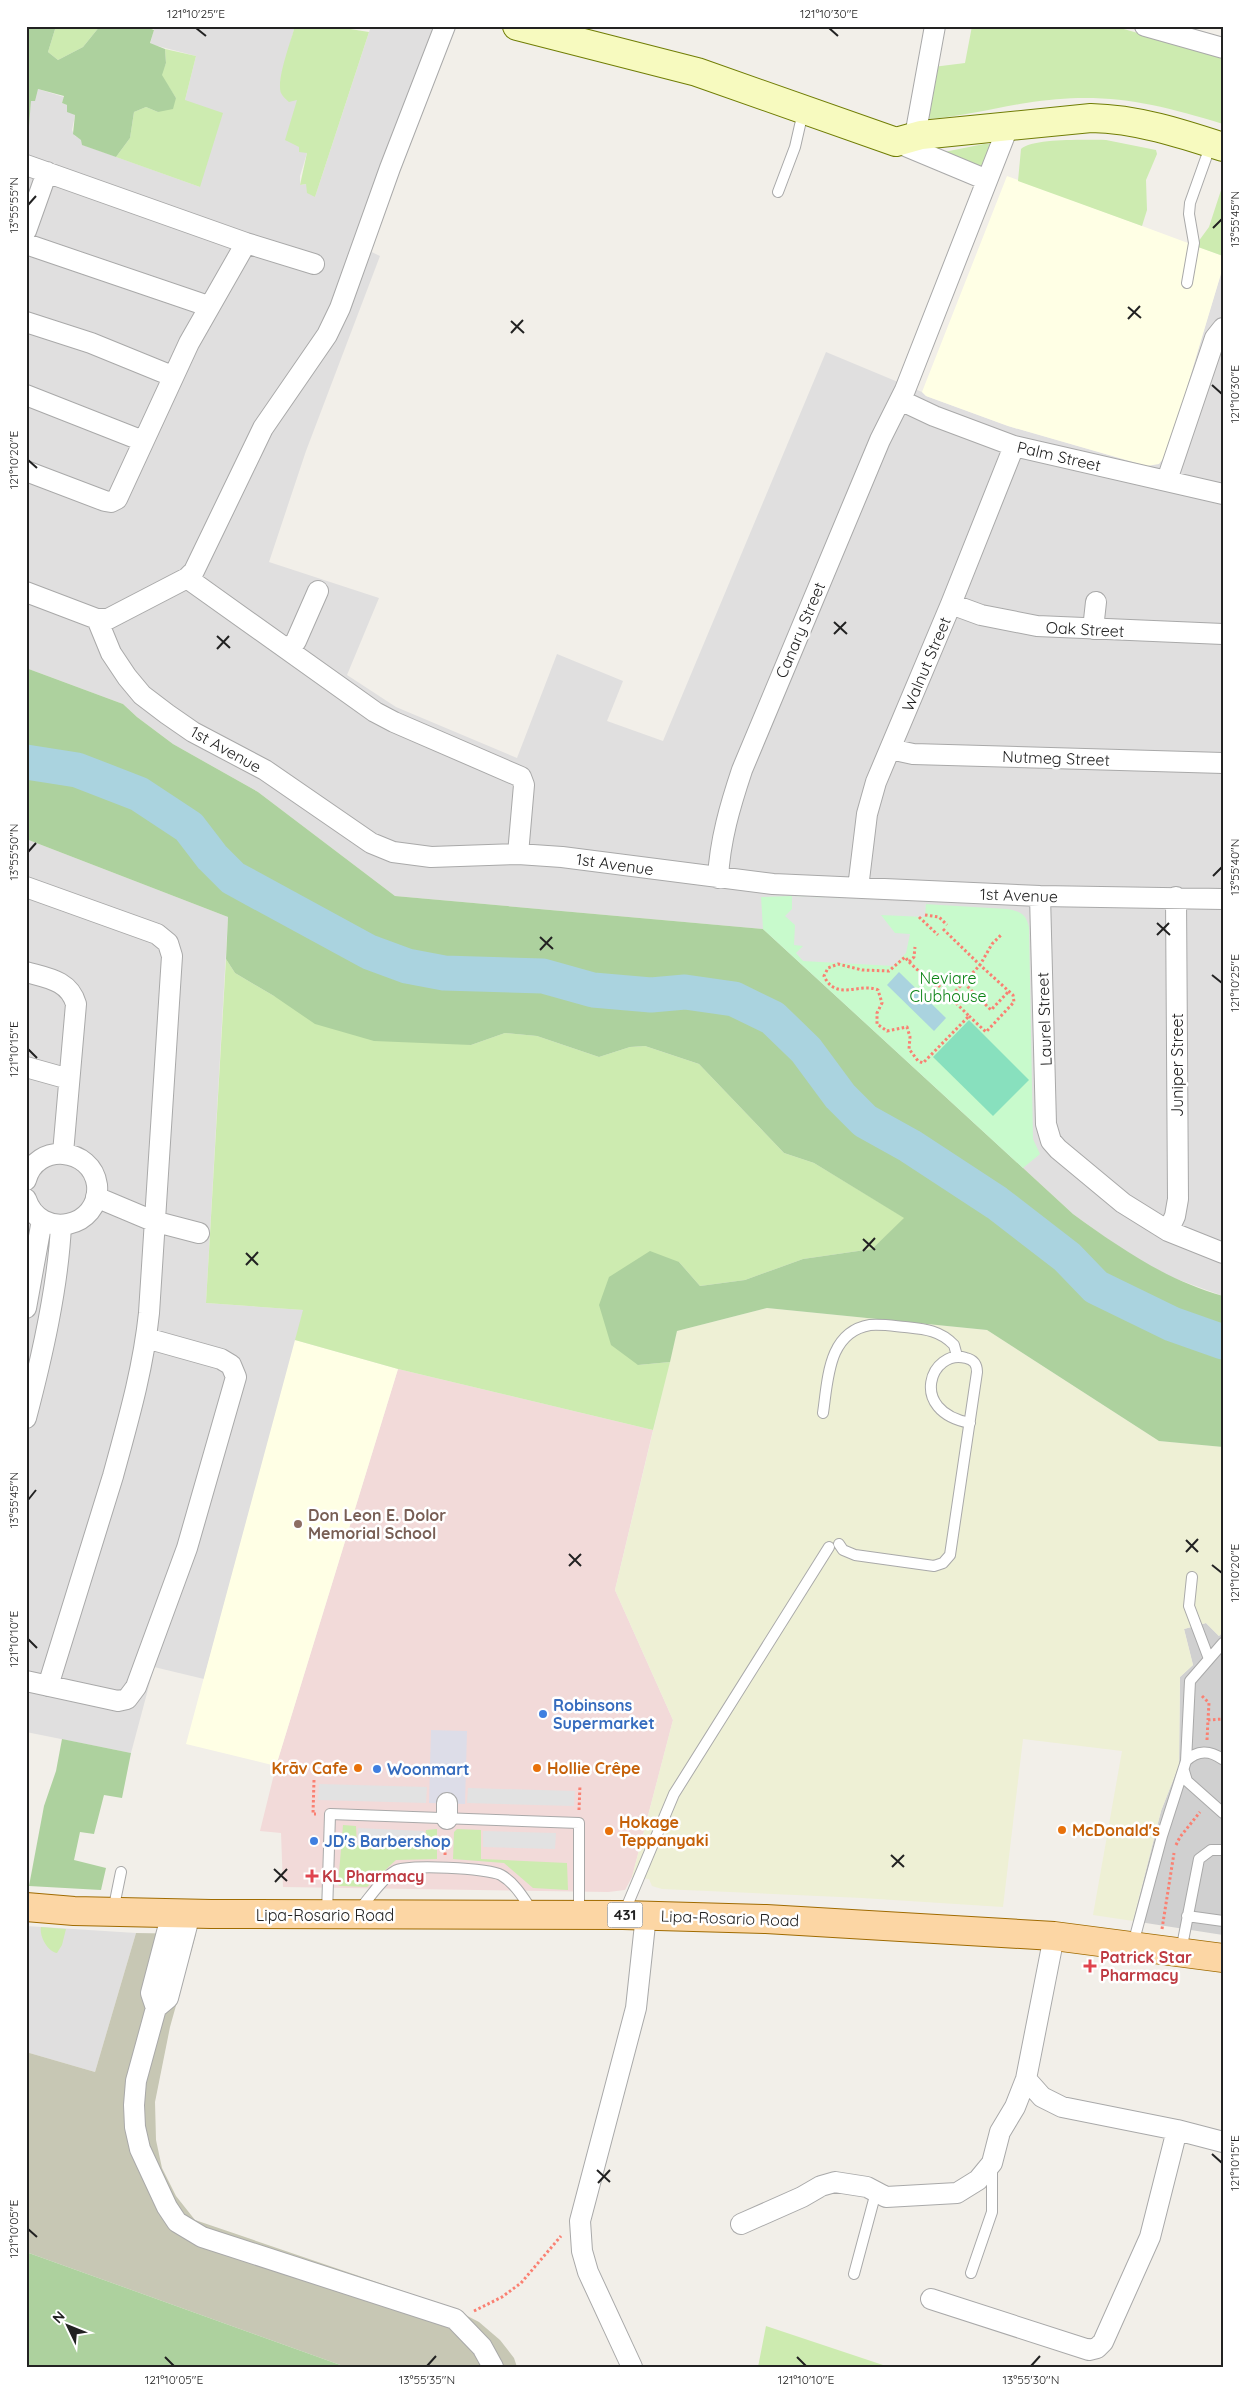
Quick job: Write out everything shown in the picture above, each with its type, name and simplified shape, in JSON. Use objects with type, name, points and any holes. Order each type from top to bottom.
[{"type":"main road","name":"Lipa-Rosario Road","points":[[26,1907],[113,1912],[327,1915],[579,1914],[854,1922],[1054,1936],[1223,1958]]},
{"type":"street","points":[[26,592],[97,619],[116,616],[187,578],[194,571],[263,428],[306,367],[334,322],[445,26]]},
{"type":"street","points":[[517,26],[697,72],[803,111],[905,140],[987,180]]},
{"type":"street","points":[[905,140],[936,26]]},
{"type":"street","points":[[1145,26],[1223,48]]},
{"type":"street","points":[[905,140],[1066,119],[1117,119],[1217,145]]},
{"type":"street","name":"Canary Street","points":[[718,878],[728,813],[742,770],[880,440],[903,395],[1008,127]]},
{"type":"street","points":[[26,165],[246,243],[314,264]]},
{"type":"street","points":[[26,230],[47,172]]},
{"type":"street","points":[[26,471],[111,502],[117,499],[121,494],[172,376],[208,306],[246,243]]},
{"type":"street","points":[[26,244],[208,306]]},
{"type":"street","points":[[26,322],[91,343],[172,376]]},
{"type":"street","points":[[1167,480],[1215,338],[1223,328]]},
{"type":"street","name":"Palm Street","points":[[903,395],[934,416],[1014,446],[1223,494]]},
{"type":"street","points":[[26,396],[143,440]]},
{"type":"street","name":"Walnut Street","points":[[858,888],[867,814],[876,782],[951,604],[1014,446]]},
{"type":"street","points":[[187,578],[375,712],[521,777],[524,785],[518,854]]},
{"type":"street","points":[[288,650],[296,641],[318,591]]},
{"type":"street","points":[[1093,629],[1096,602]]},
{"type":"street","name":"Oak Street","points":[[951,604],[981,615],[1037,626],[1223,634]]},
{"type":"street","name":"1st Avenue","points":[[97,619],[111,653],[142,694],[193,732],[265,770],[371,843],[392,852],[411,856],[518,854],[571,858],[718,878],[858,888],[1040,896],[1223,899]]},
{"type":"street","name":"Nutmeg Street","points":[[890,748],[913,754],[1223,763]]},
{"type":"street","points":[[26,887],[157,934],[163,938],[170,948],[172,956],[146,1338],[134,1401],[48,1686]]},
{"type":"street","name":"Laurel Street","points":[[1040,896],[1046,1124],[1051,1141],[1068,1158],[1124,1203],[1168,1231]]},
{"type":"street","name":"Juniper Street","points":[[1168,1231],[1175,1216],[1178,1199],[1176,897]]},
{"type":"street","points":[[26,972],[56,980],[68,988],[76,1004],[63,1153]]},
{"type":"street","points":[[26,1066],[69,1080]]},
{"type":"street","points":[[26,1199],[34,1214],[51,1223],[70,1224],[87,1214],[96,1197],[97,1187],[90,1168],[82,1160],[63,1153],[45,1157],[38,1162],[27,1177]]},
{"type":"street","points":[[96,1197],[153,1221],[199,1233]]},
{"type":"street","points":[[26,1308],[51,1223]]},
{"type":"street","points":[[26,1418],[36,1382],[53,1288],[51,1223]]},
{"type":"street","points":[[1168,1231],[1223,1253]]},
{"type":"street","points":[[26,1681],[118,1701],[127,1699],[132,1694],[181,1567],[236,1383],[234,1370],[231,1365],[221,1359],[146,1338]]},
{"type":"street","points":[[181,1913],[150,1994],[156,2008],[136,2081],[135,2127],[140,2149],[153,2179],[177,2222],[202,2237],[456,2319],[482,2347],[493,2367]]},
{"type":"street","points":[[632,2367],[588,2272],[582,2252],[580,2221],[636,2008],[634,1915]]},
{"type":"street","points":[[741,2224],[802,2197],[821,2186],[835,2182],[867,2187],[886,2197],[957,2193],[978,2180],[992,2163],[1000,2132],[1015,2107],[1026,2079],[1054,1936]]},
{"type":"street","points":[[1026,2079],[1042,2097],[1062,2107],[1177,2130],[1223,2142]]},
{"type":"street","points":[[931,2299],[1089,2350],[1097,2348],[1103,2342],[1150,2236],[1177,2130]]},
{"type":"lane","points":[[778,192],[796,147],[803,111]]},
{"type":"lane","points":[[1187,283],[1194,243],[1189,214],[1190,202],[1217,145]]},
{"type":"lane","points":[[822,1413],[831,1364],[836,1349],[847,1335],[862,1327],[879,1325],[935,1331],[954,1345],[957,1356]]},
{"type":"lane","points":[[634,1915],[674,1794],[834,1545],[856,1555],[934,1566],[943,1563],[950,1555],[970,1423],[977,1366],[972,1360],[957,1356],[951,1357],[940,1366],[932,1380],[934,1404],[946,1415],[958,1421],[970,1423]]},
{"type":"lane","points":[[1192,1577],[1189,1606],[1209,1659]]},
{"type":"lane","points":[[1223,1643],[1190,1681],[1188,1687],[1185,1766],[1187,1781],[1223,1813]]},
{"type":"lane","points":[[1133,1945],[1162,1836],[1185,1766],[1196,1754],[1206,1752],[1222,1759]]},
{"type":"lane","points":[[327,1915],[330,1814],[447,1811],[579,1823],[579,1914]]},
{"type":"lane","points":[[1180,1952],[1199,1860],[1211,1850],[1223,1850]]},
{"type":"lane","points":[[355,1914],[394,1871],[411,1868],[445,1868],[483,1869],[499,1874],[510,1881],[535,1915]]},
{"type":"lane","points":[[113,1912],[121,1872]]},
{"type":"lane","points":[[1187,1916],[1223,1921]]},
{"type":"lane","points":[[971,2273],[992,2212],[992,2163]]},
{"type":"lane","points":[[854,2274],[876,2192]]},
{"type":"path","points":[[925,916],[939,917],[948,925]]},
{"type":"path","points":[[919,917],[938,935]]},
{"type":"path","points":[[943,930],[1015,997],[1012,1006],[986,1032],[937,984],[935,986],[905,957],[894,968],[881,971],[862,970],[838,964],[828,968],[824,976],[832,986],[844,991],[863,988],[878,990],[882,1003],[877,1013],[877,1024],[887,1031],[907,1026],[910,1037],[909,1049],[923,1064],[969,1016]]},
{"type":"path","points":[[950,997],[980,966],[992,944],[1002,934]]},
{"type":"path","points":[[909,962],[914,957],[915,947]]},
{"type":"path","points":[[964,983],[991,1010],[1009,992]]},
{"type":"path","points":[[1202,1688],[1201,1695],[1210,1702],[1206,1752]]},
{"type":"path","points":[[1208,1720],[1223,1719]]},
{"type":"path","points":[[314,1780],[313,1814],[330,1814]]},
{"type":"path","points":[[579,1823],[580,1785]]},
{"type":"path","points":[[1161,1931],[1176,1846],[1183,1832],[1204,1808]]},
{"type":"path","points":[[445,1868],[447,1811]]},
{"type":"path","points":[[456,2319],[502,2297],[521,2283],[563,2234],[580,2221]]},
{"type":"shaded area","points":[[155,26],[295,26],[285,62],[298,99],[295,110],[296,143],[307,153],[300,176],[300,185],[306,184],[315,197],[371,26],[441,26],[359,246],[380,256],[306,451],[269,562],[379,598],[347,675],[396,707],[517,758],[557,654],[623,681],[607,721],[663,741],[826,352],[922,392],[926,396],[1008,426],[1147,466],[1166,455],[1223,267],[1223,1296],[1171,1277],[1127,1253],[1073,1214],[763,929],[395,896],[258,792],[173,744],[123,704],[26,668],[26,125],[29,125],[31,100],[38,89],[64,97],[62,103],[67,105],[75,115],[72,130],[75,136],[82,140],[83,145],[200,187],[185,100],[196,56],[150,44]]},
{"type":"shaded area","points":[[1007,176],[1223,256],[1223,267],[1177,421],[1166,455],[1159,464],[1147,466],[1008,426],[926,396],[922,392]]},
{"type":"shaded area","points":[[26,839],[228,917],[206,1303],[304,1310],[204,1679],[154,1667],[131,1753],[26,1732]]},
{"type":"shaded area","points":[[792,896],[926,903],[925,917],[881,915],[895,933],[910,934],[906,953],[893,966],[803,961],[796,953],[803,946],[794,945],[795,925],[785,916],[792,909]]},
{"type":"shaded area","points":[[767,1308],[987,1330],[1159,1441],[1223,1447],[1223,1632],[1219,1636],[1206,1623],[1184,1629],[1193,1665],[1180,1677],[1179,1765],[1161,1811],[1133,1921],[1093,1915],[1122,1751],[1023,1739],[1003,1907],[862,1898],[662,1889],[652,1886],[649,1879],[632,1877],[673,1720],[615,1590],[677,1331]]},
{"type":"shaded area","name":"Don Leon E. Dolor Memorial School","points":[[295,1340],[398,1369],[276,1766],[186,1744]]},
{"type":"shaded area","points":[[398,1369],[653,1430],[615,1590],[673,1720],[632,1877],[625,1890],[608,1892],[283,1887],[281,1833],[260,1831],[276,1766]]},
{"type":"shaded area","points":[[1206,1623],[1219,1636],[1223,1632],[1223,1935],[1133,1921],[1161,1811],[1179,1765],[1180,1677],[1193,1665],[1184,1629]]},
{"type":"shaded area","points":[[431,1730],[467,1731],[465,1804],[429,1803]]},
{"type":"shaded area","points":[[319,1784],[427,1787],[426,1803],[318,1800]]},
{"type":"shaded area","points":[[468,1788],[575,1791],[574,1806],[467,1803]]},
{"type":"shaded area","points":[[358,1828],[424,1831],[424,1847],[357,1844]]},
{"type":"shaded area","points":[[483,1831],[556,1833],[555,1849],[483,1847]]},
{"type":"shaded area","points":[[26,1926],[136,1933],[95,2072],[26,2052]]},
{"type":"shaded area","points":[[136,1933],[196,1934],[170,2027],[155,2102],[156,2140],[162,2168],[176,2196],[195,2220],[450,2307],[479,2322],[500,2340],[514,2358],[517,2367],[346,2367],[26,2252],[26,2052],[95,2072]]},
{"type":"green space","points":[[26,26],[56,26],[48,52],[58,60],[83,47],[100,26],[143,26],[154,30],[150,43],[165,49],[166,63],[162,75],[176,98],[173,109],[158,112],[146,107],[134,112],[130,138],[116,157],[82,145],[81,140],[73,134],[75,115],[67,112],[67,105],[62,103],[64,96],[38,89],[35,101],[31,101],[29,126],[26,125]]},
{"type":"green space","points":[[56,26],[100,26],[83,47],[58,60],[48,52]]},
{"type":"green space","points":[[295,26],[331,26],[369,32],[315,197],[307,193],[306,184],[300,185],[307,153],[299,152],[299,147],[285,140],[297,100],[289,102],[281,93],[280,87],[285,60]]},
{"type":"green space","points":[[972,26],[1113,26],[1223,57],[1223,124],[1149,105],[1126,101],[1079,98],[1026,103],[928,119],[933,67],[965,63]]},
{"type":"green space","points":[[165,49],[196,56],[185,100],[223,113],[200,187],[116,157],[130,138],[134,112],[146,107],[158,112],[176,98],[161,75],[166,63]]},
{"type":"green space","points":[[1061,140],[1106,140],[1156,150],[1157,154],[1146,180],[1147,210],[1142,226],[1018,181],[1021,149],[1027,145]]},
{"type":"green space","points":[[990,144],[991,146],[981,168],[939,153]]},
{"type":"green space","points":[[1223,184],[1223,256],[1198,247],[1198,242],[1209,227]]},
{"type":"green space","points":[[26,668],[123,704],[173,744],[258,792],[395,896],[763,929],[1073,1214],[1144,1262],[1182,1281],[1223,1296],[1223,1447],[1159,1441],[987,1330],[767,1308],[677,1331],[670,1362],[638,1365],[611,1345],[599,1305],[609,1277],[650,1251],[679,1262],[700,1286],[745,1280],[803,1259],[872,1249],[904,1218],[814,1163],[784,1153],[699,1064],[645,1046],[630,1047],[599,1057],[537,1036],[505,1033],[471,1045],[374,1041],[315,1024],[274,996],[235,973],[226,959],[228,917],[26,839]]},
{"type":"green space","name":"Neviare Clubhouse","points":[[792,896],[1007,909],[1019,912],[1024,916],[1029,927],[1033,1139],[1040,1154],[1023,1168],[763,929],[761,897]]},
{"type":"green space","points":[[226,959],[235,973],[274,996],[471,1045],[505,1033],[537,1036],[599,1057],[630,1047],[645,1046],[699,1064],[784,1153],[814,1163],[905,1218],[872,1249],[803,1259],[745,1280],[700,1286],[679,1262],[638,1365],[670,1362],[653,1430],[398,1369],[295,1340],[303,1310],[206,1303]]},
{"type":"green space","points":[[969,1020],[1029,1080],[993,1116],[933,1057]]},
{"type":"green space","points":[[62,1739],[131,1753],[122,1798],[104,1795],[94,1834],[80,1832],[74,1860],[106,1868],[101,1890],[29,1886],[44,1806],[56,1771]]},
{"type":"green space","points":[[343,1825],[356,1826],[357,1845],[424,1847],[426,1830],[437,1829],[437,1859],[396,1860],[367,1887],[340,1886],[338,1885]]},
{"type":"green space","points":[[457,1829],[481,1830],[481,1859],[567,1863],[568,1890],[533,1888],[504,1863],[453,1859],[454,1832]]},
{"type":"green space","points":[[41,1927],[66,1929],[62,1945],[57,1953],[50,1950],[45,1943],[41,1935]]},
{"type":"green space","points":[[26,2252],[346,2367],[34,2367],[26,2364]]},
{"type":"green space","points":[[766,2326],[889,2367],[758,2367]]},
{"type":"water","points":[[899,972],[946,1018],[934,1031],[887,985]]},
{"type":"waterway","points":[[26,762],[77,770],[139,794],[189,827],[212,857],[233,878],[369,952],[407,966],[444,973],[543,976],[593,990],[651,995],[685,992],[734,999],[773,1018],[806,1050],[840,1096],[865,1121],[910,1146],[997,1203],[1067,1257],[1096,1287],[1172,1324],[1223,1342]]},
{"type":"place","name":"Don Leon E. Dolor Memorial School","points":[[298,1524]]},
{"type":"place","name":"Robinsons Supermarket","points":[[543,1714]]},
{"type":"place","name":"Krāv Cafe","points":[[358,1768]]},
{"type":"place","name":"Hollie Crêpe","points":[[537,1768]]},
{"type":"place","name":"Woonmart","points":[[377,1769]]},
{"type":"place","name":"McDonald's","points":[[1062,1830]]},
{"type":"place","name":"Hokage Teppanyaki","points":[[609,1831]]},
{"type":"place","name":"JD's Barbershop","points":[[314,1841]]},
{"type":"place","name":"KL Pharmacy","points":[[312,1876]]},
{"type":"place","name":"Patrick Star Pharmacy","points":[[1090,1966]]}]
